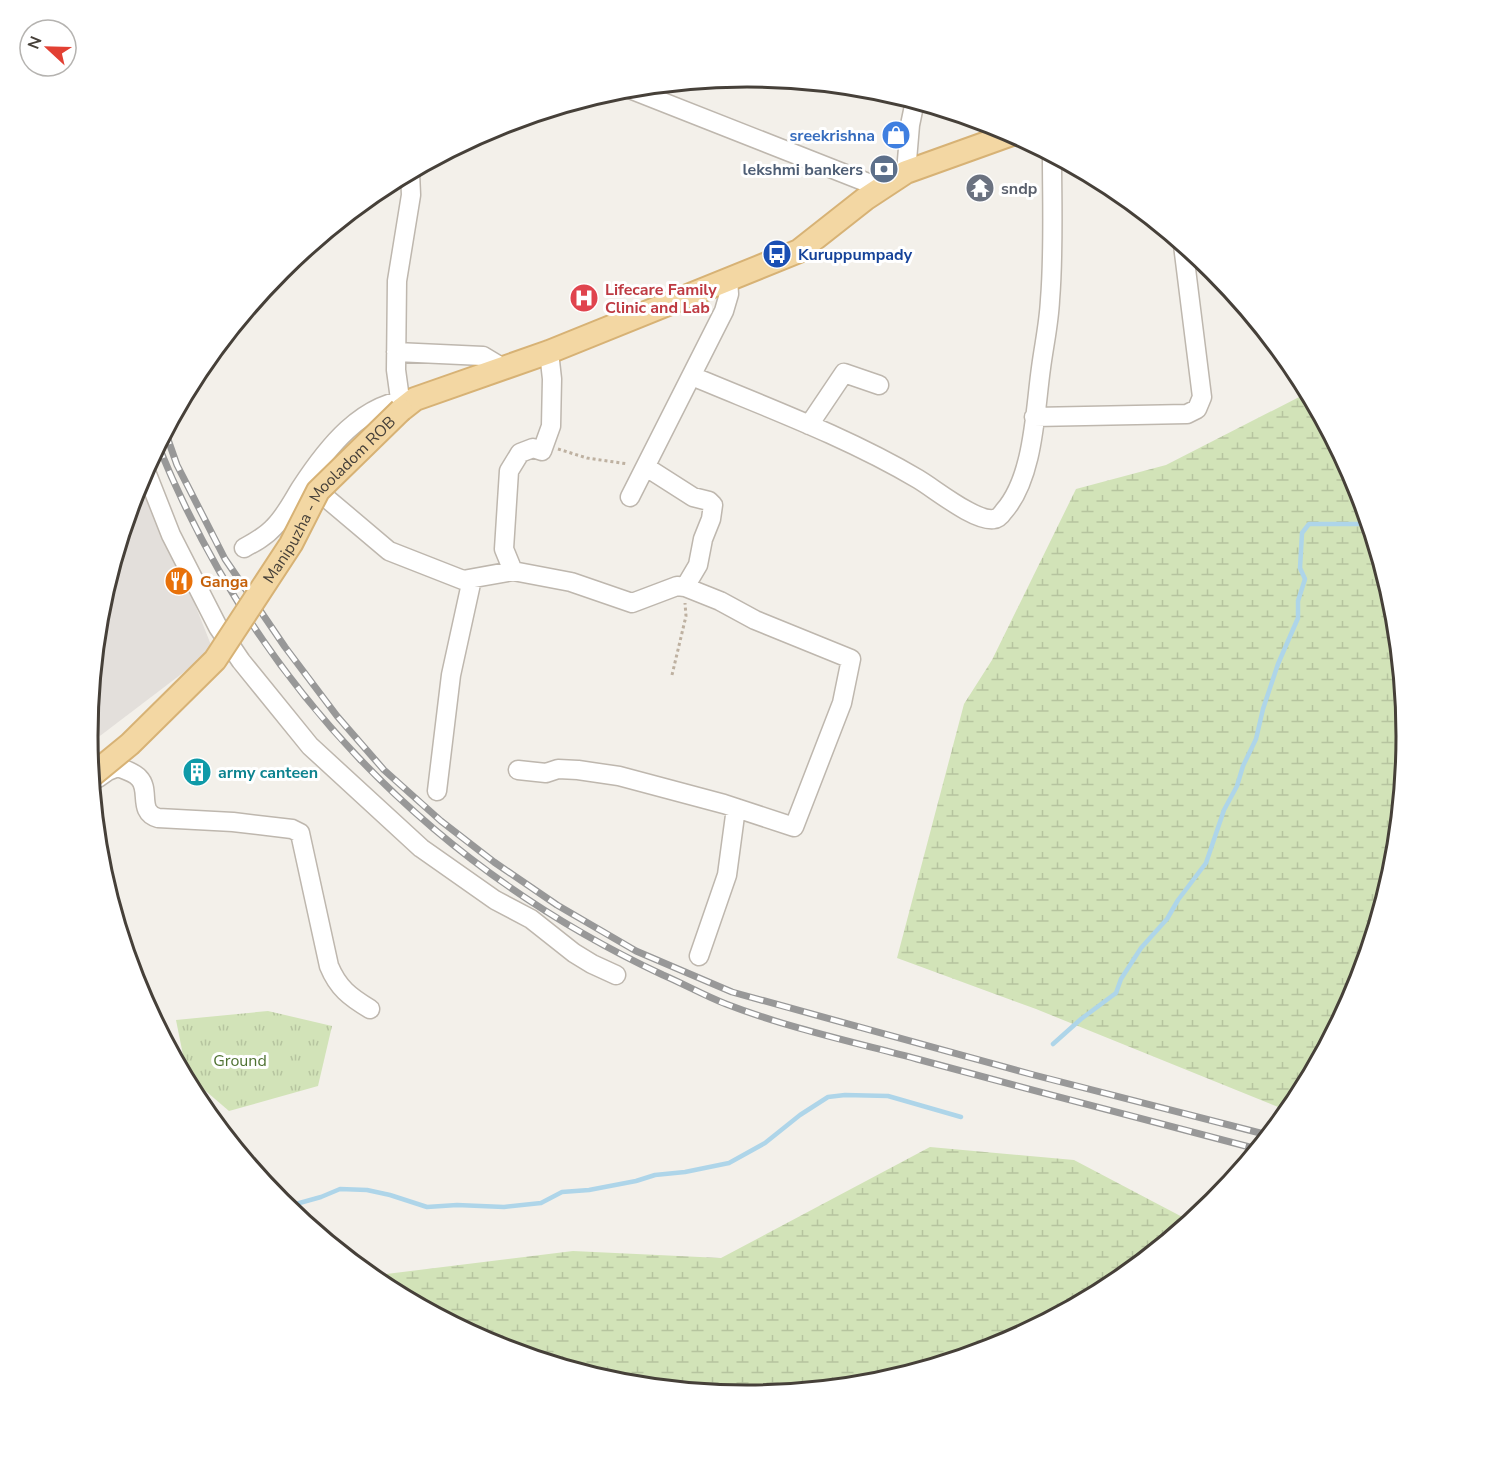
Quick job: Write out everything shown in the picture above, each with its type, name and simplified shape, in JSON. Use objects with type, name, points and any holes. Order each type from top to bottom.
[{"type":"main road","points":[[405,403],[549,352],[799,251],[881,188],[906,172],[1000,138]]},
{"type":"main road","name":"Manipuzha - Mooladom ROB","points":[[99,770],[130,744],[215,660],[291,544],[318,491],[405,403]]},
{"type":"street","points":[[647,95],[881,188]]},
{"type":"street","points":[[906,172],[909,125],[913,109]]},
{"type":"street","points":[[692,376],[855,445],[919,480],[956,506],[994,519],[1009,505],[1020,482],[1029,452],[1050,301],[1052,164]]},
{"type":"street","points":[[244,548],[261,538],[279,521],[331,445],[370,412],[405,403],[396,369],[397,281],[411,195],[410,181]]},
{"type":"street","points":[[1034,417],[1187,414],[1197,409],[1202,397],[1185,258]]},
{"type":"street","points":[[630,497],[724,311],[729,294],[728,279]]},
{"type":"street","points":[[396,352],[483,356],[503,368]]},
{"type":"street","points":[[513,571],[504,549],[509,471],[520,453],[533,448],[542,451],[551,426],[552,379],[549,352]]},
{"type":"street","points":[[809,425],[844,373],[879,385]]},
{"type":"street","points":[[644,469],[693,497],[709,501],[713,506],[698,565],[685,587]]},
{"type":"street","points":[[150,481],[171,535],[218,627],[248,670],[310,746],[421,848],[495,900],[536,922],[574,953],[616,975]]},
{"type":"street","points":[[318,491],[389,551],[463,580],[513,571],[571,582],[632,603],[677,586],[685,587],[720,601],[754,620],[851,659],[842,704],[794,827],[736,808],[619,776],[558,769],[546,773],[518,770]]},
{"type":"street","points":[[437,791],[451,675],[472,579]]},
{"type":"street","points":[[99,778],[118,767],[138,776],[142,781],[146,808],[153,817],[292,829],[300,833],[329,966],[338,985],[345,993],[370,1009]]},
{"type":"street","points":[[699,956],[727,875],[736,808]]},
{"type":"path","points":[[544,445],[587,458],[630,464],[644,469]]},
{"type":"path","points":[[672,675],[686,616],[685,587]]},
{"type":"shaded area","points":[[148,486],[213,650],[98,737],[103,651],[110,609],[132,527]]},
{"type":"green space","points":[[1300,397],[1329,449],[1346,488],[1361,527],[1383,609],[1390,651],[1396,736],[1390,821],[1383,863],[1361,945],[1346,984],[1309,1061],[1279,1107],[1036,1009],[897,958],[964,704],[992,660],[1076,489],[1166,465]]},
{"type":"green space","name":"Ground","points":[[268,1011],[332,1026],[318,1086],[229,1111],[201,1087],[184,1060],[176,1020]]},
{"type":"green space","points":[[930,1147],[1074,1160],[1182,1217],[1142,1251],[1107,1276],[1034,1318],[995,1336],[955,1351],[873,1373],[789,1384],[704,1384],[620,1373],[579,1363],[498,1336],[459,1318],[384,1274],[573,1251],[721,1258]]},
{"type":"waterway","points":[[1053,1044],[1081,1019],[1116,993],[1121,979],[1141,948],[1167,919],[1178,900],[1206,863],[1224,810],[1237,786],[1243,766],[1256,739],[1278,664],[1298,618],[1298,601],[1305,579],[1300,568],[1302,533],[1309,524],[1360,524]]},
{"type":"waterway","points":[[297,1204],[340,1189],[367,1190],[427,1207],[457,1205],[504,1207],[541,1203],[562,1192],[589,1190],[655,1175],[685,1172],[729,1163],[765,1143],[800,1115],[828,1097],[888,1096],[961,1117]]},
{"type":"railway","points":[[168,441],[177,465],[225,559],[285,647],[337,716],[384,770],[441,821],[494,862],[557,905],[636,951],[732,992],[1034,1075],[1260,1133]]},
{"type":"railway","points":[[162,454],[198,532],[245,613],[299,689],[360,759],[426,822],[499,880],[578,931],[710,997],[773,1020],[1248,1147]]},
{"type":"place","name":"sreekrishna","points":[[896,135]]},
{"type":"place","name":"lekshmi bankers","points":[[884,169]]},
{"type":"place","name":"sndp","points":[[980,188]]},
{"type":"place","name":"Kuruppumpady","points":[[777,254]]},
{"type":"place","name":"Lifecare Family Clinic and Lab","points":[[584,298]]},
{"type":"place","name":"Ganga","points":[[179,581]]},
{"type":"place","name":"army canteen","points":[[197,772]]}]
